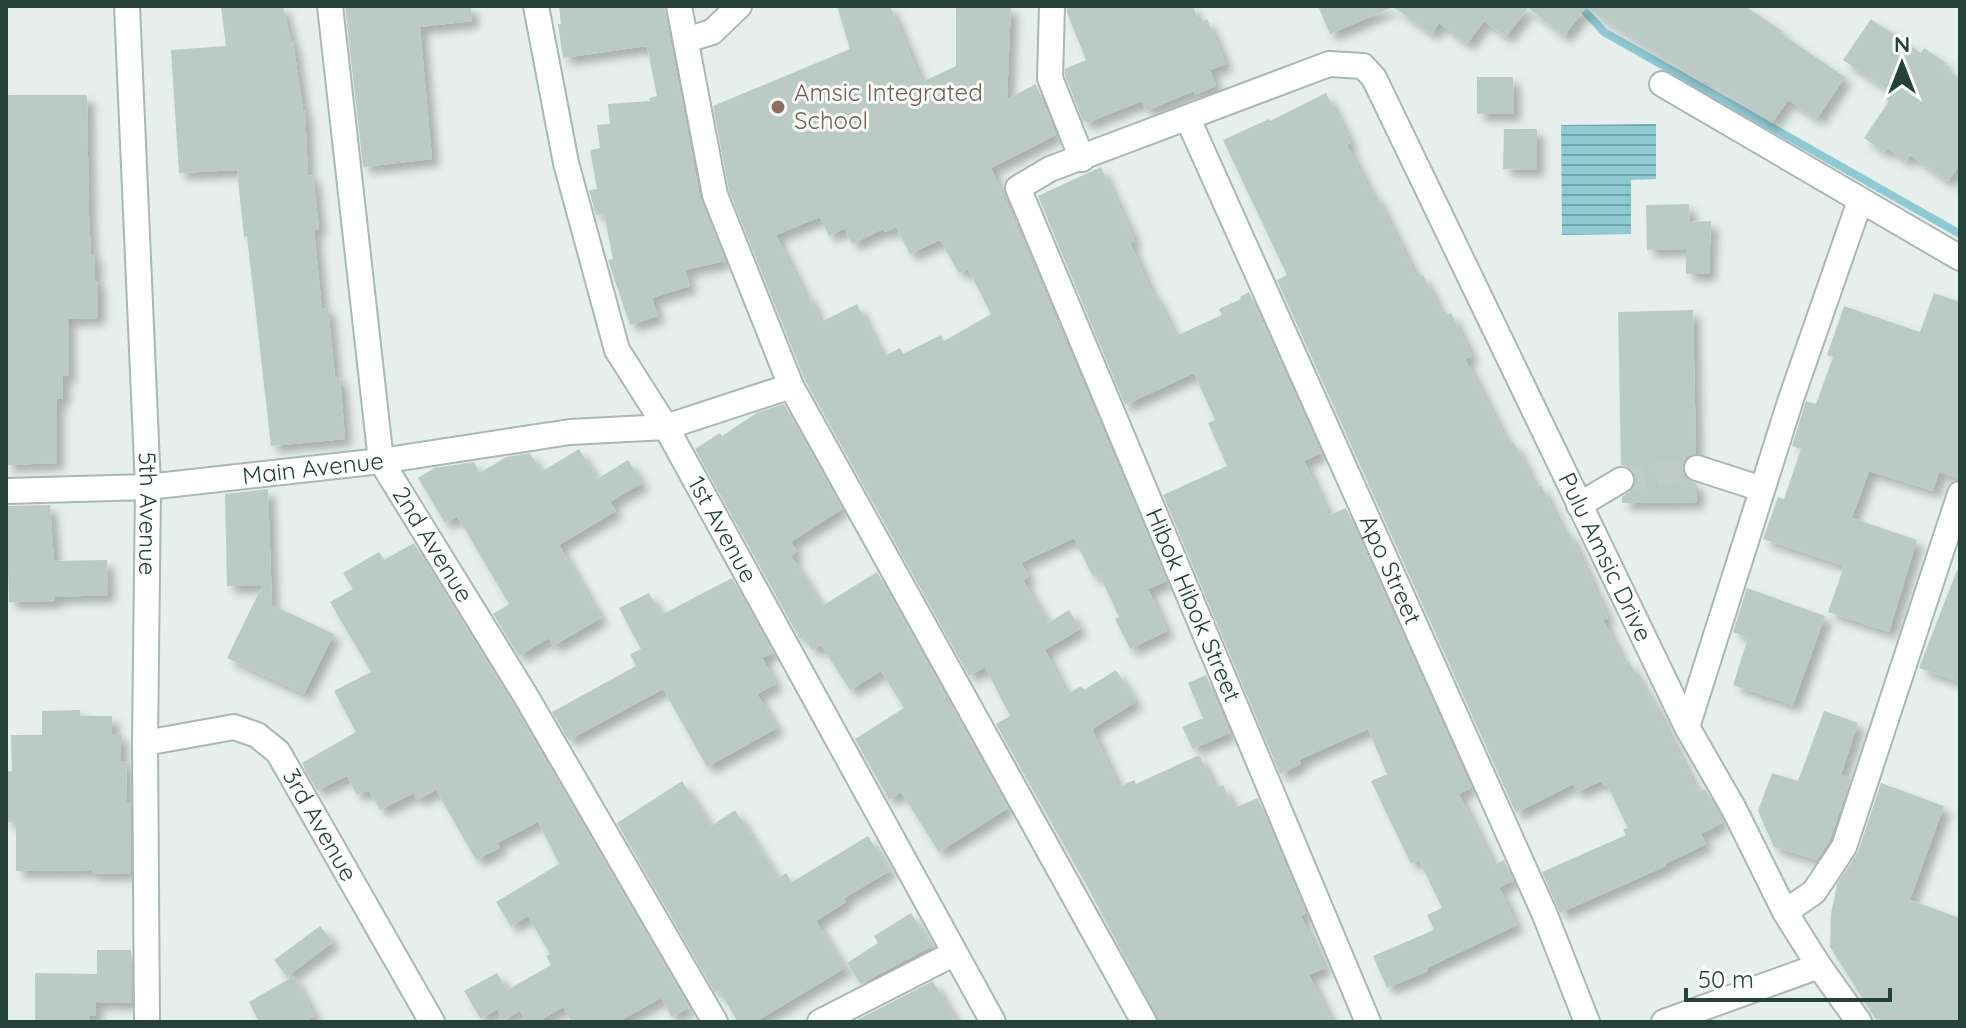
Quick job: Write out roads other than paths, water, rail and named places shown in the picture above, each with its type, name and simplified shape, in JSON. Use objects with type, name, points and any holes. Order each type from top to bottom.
[{"type":"street","name":"5th Avenue","points":[[127,6],[148,487],[145,743],[147,1022]]},
{"type":"street","name":"2nd Avenue","points":[[330,6],[381,461],[524,693],[715,1022]]},
{"type":"street","name":"1st Avenue","points":[[536,6],[566,163],[617,350],[666,427],[993,1022]]},
{"type":"street","points":[[679,6],[715,195],[791,386],[1144,1022]]},
{"type":"street","points":[[686,40],[712,32],[739,6]]},
{"type":"street","points":[[1052,6],[1050,78],[1082,159],[1188,119]]},
{"type":"street","name":"Pulu Amsic Drive","points":[[1188,119],[1329,64],[1363,66],[1374,78],[1687,727],[1734,809],[1785,912],[1859,1022]]},
{"type":"street","points":[[1662,84],[1960,258]]},
{"type":"street","name":"Apo Street","points":[[1188,119],[1545,915],[1587,1022]]},
{"type":"street","name":"Hibok Hibok Street","points":[[1082,159],[1050,169],[1018,188],[1368,1022]]},
{"type":"street","points":[[1687,727],[1762,489],[1860,201]]},
{"type":"street","name":"Main Avenue","points":[[6,491],[148,487],[381,461],[570,432],[666,427],[791,386]]},
{"type":"street","points":[[1697,468],[1762,489]]},
{"type":"street","points":[[1579,505],[1621,480]]},
{"type":"street","points":[[1785,912],[1814,892],[1844,847],[1960,494]]},
{"type":"street","name":"3rd Avenue","points":[[145,743],[234,727],[257,735],[278,752],[432,1022]]},
{"type":"street","points":[[820,1022],[953,954]]},
{"type":"street","points":[[1664,1022],[1819,966]]},
{"type":"water","points":[[1656,124],[1656,179],[1631,180],[1631,234],[1562,235],[1561,125]]},
{"type":"waterway","points":[[1580,6],[1604,32],[1960,234]]},
{"type":"tunnel","points":[[1621,480],[1697,468]]},
{"type":"place","name":"Amsic Integrated School","points":[[778,107]]}]
